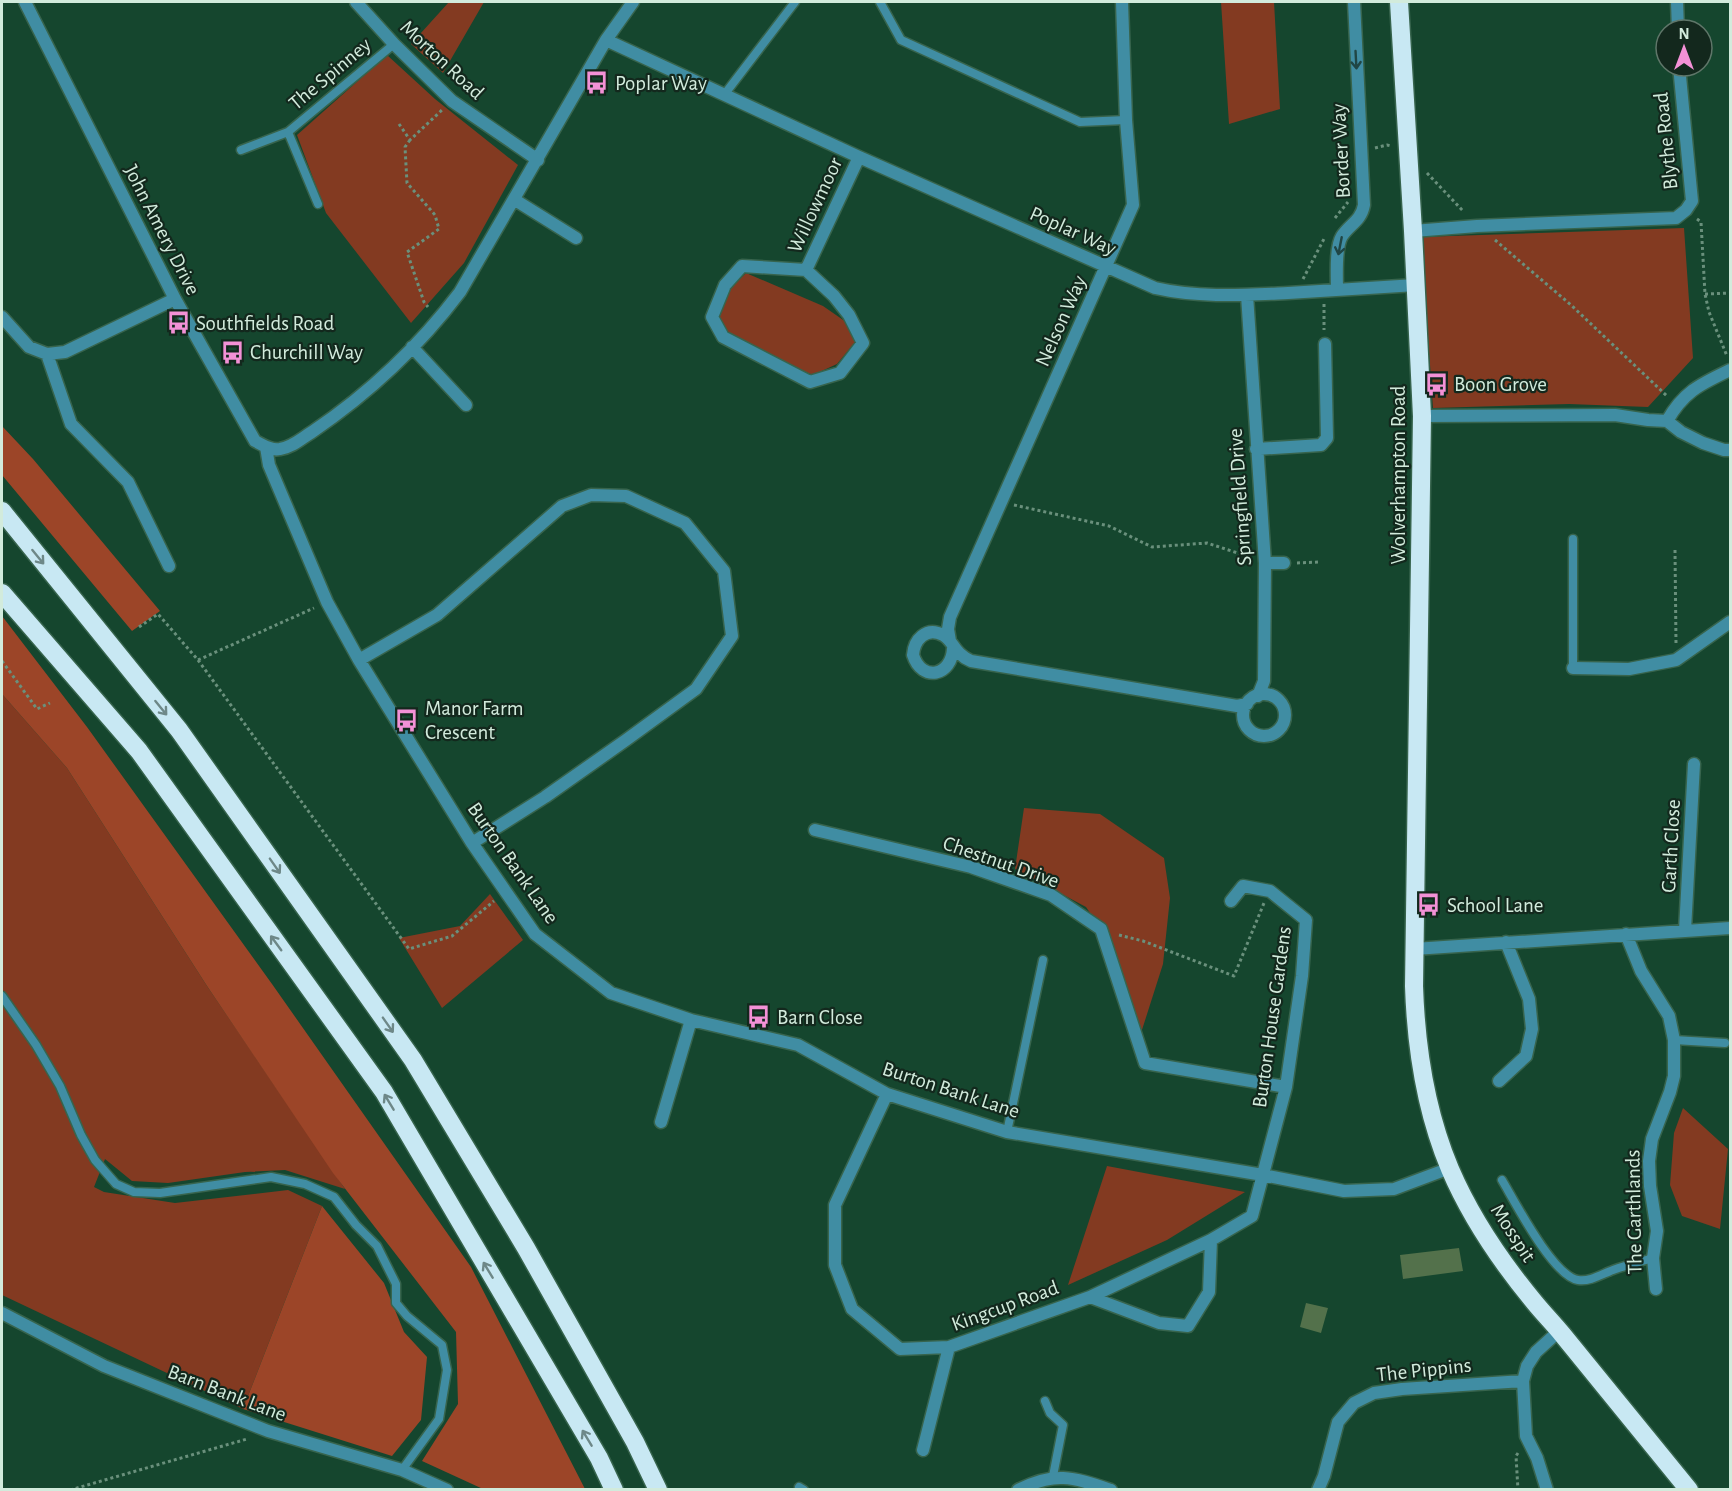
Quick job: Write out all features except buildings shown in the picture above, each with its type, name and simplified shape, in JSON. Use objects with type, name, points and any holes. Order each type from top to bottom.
[{"type":"highway","name":"Wolverhampton Road","points":[[1399,2],[1422,416],[1414,949]]},
{"type":"highway","points":[[2,511],[179,730],[413,1060],[526,1248],[635,1442],[658,1490]]},
{"type":"highway","points":[[2,593],[139,751],[384,1092],[599,1458],[614,1490]]},
{"type":"highway","name":"Mosspit","points":[[1414,949],[1414,997],[1429,1104],[1450,1168],[1477,1222],[1536,1304],[1689,1490]]},
{"type":"street","name":"John Amery Drive","points":[[25,2],[175,299],[255,441],[266,447],[268,465],[327,602]]},
{"type":"street","name":"Morton Road","points":[[356,2],[394,44],[452,101],[538,160]]},
{"type":"street","points":[[266,447],[277,450],[291,446],[331,419],[440,319],[460,292],[515,200],[606,40],[633,2]]},
{"type":"street","name":"Nelson Way","points":[[1122,2],[1126,120],[1133,205],[950,617],[948,629],[952,644],[962,657],[971,661],[1237,706],[1247,704]]},
{"type":"street","name":"Border Way","points":[[1336,290],[1338,243],[1362,214],[1364,205],[1354,2]]},
{"type":"street","points":[[1677,2],[1678,18]]},
{"type":"street","name":"Poplar Way","points":[[606,40],[859,157],[1155,288],[1181,294],[1247,295],[1416,285]]},
{"type":"street","name":"Blythe Road","points":[[1681,78],[1692,201],[1686,210]]},
{"type":"street","name":"Willowmoor","points":[[806,270],[859,157]]},
{"type":"street","points":[[515,200],[576,238]]},
{"type":"street","points":[[1413,231],[1477,226],[1676,218],[1686,210]]},
{"type":"street","name":"Willowmoor","points":[[742,266],[806,270],[834,296],[849,315],[862,343],[840,373],[810,382],[723,337],[712,317],[725,285],[742,266]]},
{"type":"street","name":"Springfield Drive","points":[[1247,295],[1265,563],[1264,681],[1258,696]]},
{"type":"street","points":[[2,317],[29,347],[47,354],[65,352],[175,299]]},
{"type":"street","points":[[1256,449],[1321,445],[1327,438],[1325,344]]},
{"type":"street","points":[[412,347],[466,405]]},
{"type":"street","points":[[47,354],[71,424],[128,482],[169,566]]},
{"type":"street","points":[[1667,421],[1676,404],[1699,384],[1729,364]]},
{"type":"street","points":[[1422,416],[1616,415],[1667,421],[1681,432],[1703,443],[1731,450]]},
{"type":"street","points":[[359,660],[437,615],[562,506],[591,495],[626,496],[685,523],[724,571],[732,636],[696,688],[554,791],[472,843]]},
{"type":"street","points":[[1265,563],[1284,563]]},
{"type":"street","name":"Burton Bank Lane","points":[[327,602],[359,660],[472,843],[535,934],[611,993],[691,1020],[798,1046],[887,1094],[1007,1132],[1344,1191],[1369,1192],[1394,1189],[1450,1168]]},
{"type":"street","points":[[1573,669],[1629,669],[1676,660],[1731,622]]},
{"type":"street","points":[[1269,695],[1281,703],[1285,716],[1279,730],[1271,735],[1261,736],[1245,724],[1244,714],[1247,704],[1258,696],[1269,695]]},
{"type":"street","name":"Garth Close","points":[[1685,930],[1694,764]]},
{"type":"street","name":"Chestnut Drive","points":[[815,830],[981,871],[1052,896],[1101,929]]},
{"type":"street","points":[[1231,901],[1243,886],[1270,891]]},
{"type":"street","name":"Burton House Gardens","points":[[1263,1175],[1286,1087],[1302,976],[1306,920],[1270,891]]},
{"type":"street","points":[[1414,949],[1731,928]]},
{"type":"street","points":[[1101,929],[1145,1063],[1286,1087]]},
{"type":"street","name":"The Garthlands","points":[[1626,934],[1641,971],[1669,1016],[1674,1040],[1674,1076],[1652,1139],[1649,1161],[1657,1231],[1653,1258],[1656,1289]]},
{"type":"street","points":[[1499,1081],[1526,1056],[1532,1029],[1529,999],[1506,942]]},
{"type":"street","points":[[661,1122],[691,1020]]},
{"type":"street","name":"Kingcup Road","points":[[887,1094],[835,1205],[835,1265],[852,1310],[900,1349],[949,1347],[1090,1297],[1211,1240],[1252,1216],[1263,1175]]},
{"type":"street","name":"Kingcup Road","points":[[1090,1297],[1159,1323],[1188,1326],[1209,1292],[1211,1240]]},
{"type":"street","name":"Barn Bank Lane","points":[[2,1313],[104,1366],[268,1431],[402,1470],[447,1490]]},
{"type":"street","points":[[1547,1490],[1537,1458],[1526,1436],[1523,1381],[1527,1366],[1536,1353],[1560,1331]]},
{"type":"street","points":[[922,1450],[949,1347]]},
{"type":"street","name":"The Pippins","points":[[1318,1490],[1338,1422],[1354,1403],[1374,1393],[1402,1389],[1523,1381]]},
{"type":"street","points":[[1018,1490],[1033,1482],[1053,1476],[1080,1480],[1111,1490]]},
{"type":"lane","points":[[724,95],[795,2]]},
{"type":"lane","points":[[880,2],[901,40],[1080,122],[1126,120]]},
{"type":"lane","name":"The Spinney","points":[[241,150],[288,132],[394,44]]},
{"type":"lane","name":"The Spinney","points":[[288,132],[318,204]]},
{"type":"lane","points":[[1573,538],[1573,669]]},
{"type":"lane","points":[[1007,1132],[1043,960]]},
{"type":"lane","points":[[2,996],[36,1045],[60,1086],[81,1135],[95,1160],[116,1184],[134,1192],[160,1193],[272,1177],[306,1184],[334,1197],[356,1225],[377,1246],[396,1284],[396,1303],[407,1316],[442,1345],[447,1370],[439,1419],[402,1470]]},
{"type":"lane","points":[[1674,1040],[1725,1043]]},
{"type":"lane","points":[[1502,1180],[1530,1229],[1567,1276],[1579,1281],[1653,1258]]},
{"type":"lane","points":[[1045,1401],[1050,1413],[1063,1425],[1053,1476]]},
{"type":"path","points":[[440,319],[424,302],[407,252],[439,229],[435,215],[407,183],[405,147],[452,101]]},
{"type":"path","points":[[399,124],[410,140]]},
{"type":"path","points":[[1360,152],[1387,145],[1408,152],[1477,226],[1571,305],[1676,404]]},
{"type":"path","points":[[1686,210],[1701,222],[1705,294],[1709,312],[1729,364]]},
{"type":"path","points":[[1323,291],[1325,344]]},
{"type":"path","points":[[1705,294],[1731,293]]},
{"type":"path","points":[[1001,502],[1109,526],[1152,547],[1206,543],[1265,563]]},
{"type":"path","points":[[1675,550],[1676,660]]},
{"type":"path","points":[[1284,563],[1319,562]]},
{"type":"path","points":[[198,660],[327,602]]},
{"type":"path","points":[[139,627],[158,614],[198,660],[409,949],[452,936],[506,892]]},
{"type":"path","points":[[2,661],[37,708],[50,703]]},
{"type":"path","points":[[1101,929],[1234,976],[1270,891]]},
{"type":"path","points":[[70,1490],[268,1431]]},
{"type":"path","points":[[1518,1490],[1516,1456],[1526,1436]]},
{"type":"shaded area","points":[[449,2],[484,2],[443,73],[411,44]]},
{"type":"shaded area","points":[[1221,2],[1274,2],[1280,109],[1229,124]]},
{"type":"shaded area","points":[[387,55],[435,99],[518,165],[464,263],[411,323],[326,213],[297,135]]},
{"type":"shaded area","points":[[1684,228],[1693,358],[1648,407],[1569,404],[1433,408],[1421,237]]},
{"type":"shaded area","points":[[746,273],[823,306],[849,324],[856,341],[837,364],[813,375],[723,337],[719,314],[729,290]]},
{"type":"shaded area","points":[[2,426],[33,459],[160,611],[132,631],[2,475]]},
{"type":"shaded area","points":[[2,616],[87,727],[272,984],[471,1267],[585,1489],[483,1489],[422,1461],[458,1404],[456,1332],[333,1173],[207,986],[67,768],[2,694]]},
{"type":"shaded area","points":[[2,694],[67,768],[207,986],[345,1189],[285,1170],[245,1172],[168,1183],[132,1181],[105,1159],[94,1187],[104,1192],[175,1203],[288,1190],[322,1206],[243,1409],[2,1295]]},
{"type":"shaded area","points":[[1024,808],[1100,814],[1164,858],[1170,898],[1163,964],[1141,1033],[1101,929],[1086,907],[1015,869]]},
{"type":"shaded area","points":[[490,894],[523,940],[442,1008],[399,938],[460,926]]},
{"type":"shaded area","points":[[1683,1108],[1728,1149],[1720,1229],[1682,1216],[1670,1185],[1674,1133]]},
{"type":"shaded area","points":[[1107,1166],[1245,1192],[1167,1240],[1068,1285]]},
{"type":"shaded area","points":[[322,1206],[384,1283],[404,1332],[427,1357],[421,1420],[392,1456],[243,1409]]},
{"type":"place","name":"Poplar Way","points":[[597,83]]},
{"type":"place","name":"Southfields Road","points":[[178,323]]},
{"type":"place","name":"Churchill Way","points":[[232,352]]},
{"type":"place","name":"Boon Grove","points":[[1436,384]]},
{"type":"place","name":"Manor Farm Crescent","points":[[407,720]]},
{"type":"place","name":"School Lane","points":[[1429,905]]},
{"type":"place","name":"Barn Close","points":[[759,1017]]}]
